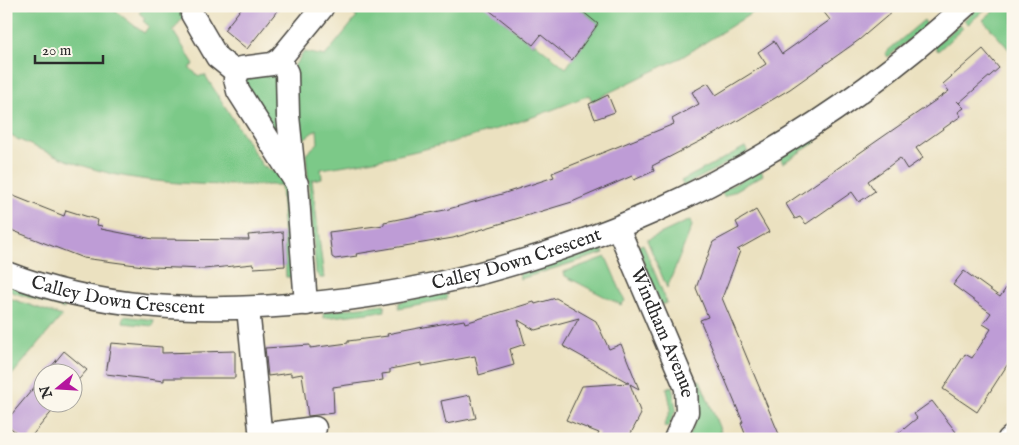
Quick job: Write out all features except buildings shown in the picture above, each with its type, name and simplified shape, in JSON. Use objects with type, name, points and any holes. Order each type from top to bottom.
[{"type":"street","name":"Calley Down Crescent","points":[[6,273],[56,290],[108,302],[169,308],[248,308],[306,304],[388,293],[460,278],[553,253],[618,228],[701,190],[810,126],[872,83],[965,6]]},
{"type":"street","points":[[295,180],[238,91],[235,79],[237,73],[246,66],[272,64],[280,59],[322,8]]},
{"type":"street","points":[[192,14],[217,57],[237,73]]},
{"type":"street","points":[[280,59],[286,73],[288,116],[297,188],[306,304]]},
{"type":"street","name":"Windham Avenue","points":[[618,228],[686,388],[686,412],[675,439]]},
{"type":"street","points":[[248,308],[260,429],[268,434],[315,428]]},
{"type":"street","points":[[1010,439],[1013,436]]},
{"type":"green space","points":[[6,6],[115,6],[114,10],[144,33],[149,26],[143,21],[145,18],[139,13],[145,6],[178,6],[184,16],[173,31],[194,64],[189,68],[199,76],[205,75],[262,165],[269,170],[286,176],[297,265],[292,277],[286,277],[281,185],[185,183],[128,177],[81,165],[6,134]]},
{"type":"green space","points":[[353,6],[488,6],[491,11],[533,45],[535,43],[566,68],[598,24],[576,6],[763,6],[682,57],[592,101],[589,95],[524,120],[458,141],[390,157],[321,169],[322,178],[312,180],[324,278],[320,278],[316,273],[306,154],[318,143],[317,129],[297,144],[294,66],[304,52],[325,56],[357,17],[349,11]]},
{"type":"green space","points":[[980,6],[989,6],[968,24],[964,20]]},
{"type":"green space","points":[[999,6],[1013,6],[1013,54],[983,20]]},
{"type":"green space","points":[[924,20],[927,25],[888,57],[885,53]]},
{"type":"green space","points":[[960,24],[963,28],[938,51],[934,46]]},
{"type":"green space","points":[[281,72],[285,149],[245,89],[247,77]]},
{"type":"green space","points":[[814,137],[816,142],[783,163],[780,158]]},
{"type":"green space","points":[[745,147],[748,152],[684,186],[681,181]]},
{"type":"green space","points":[[761,170],[763,175],[724,197],[721,191]]},
{"type":"green space","points":[[690,220],[692,226],[667,288],[647,240]]},
{"type":"green space","points":[[643,244],[667,303],[661,305],[639,250],[638,246]]},
{"type":"green space","points":[[602,248],[604,253],[520,279],[519,273]]},
{"type":"green space","points":[[606,257],[625,301],[621,305],[565,276],[564,272]]},
{"type":"green space","points":[[6,283],[66,303],[64,309],[6,290]]},
{"type":"green space","points":[[446,293],[447,299],[399,308],[399,302]]},
{"type":"green space","points":[[6,297],[62,316],[6,382]]},
{"type":"green space","points":[[384,304],[385,311],[324,318],[323,312]]},
{"type":"green space","points":[[124,316],[154,320],[153,326],[123,323]]},
{"type":"green space","points":[[700,380],[721,432],[702,439],[687,439],[698,411],[698,398],[694,383]]},
{"type":"green space","points":[[672,386],[676,409],[668,428],[664,426],[671,408],[667,388]]}]
